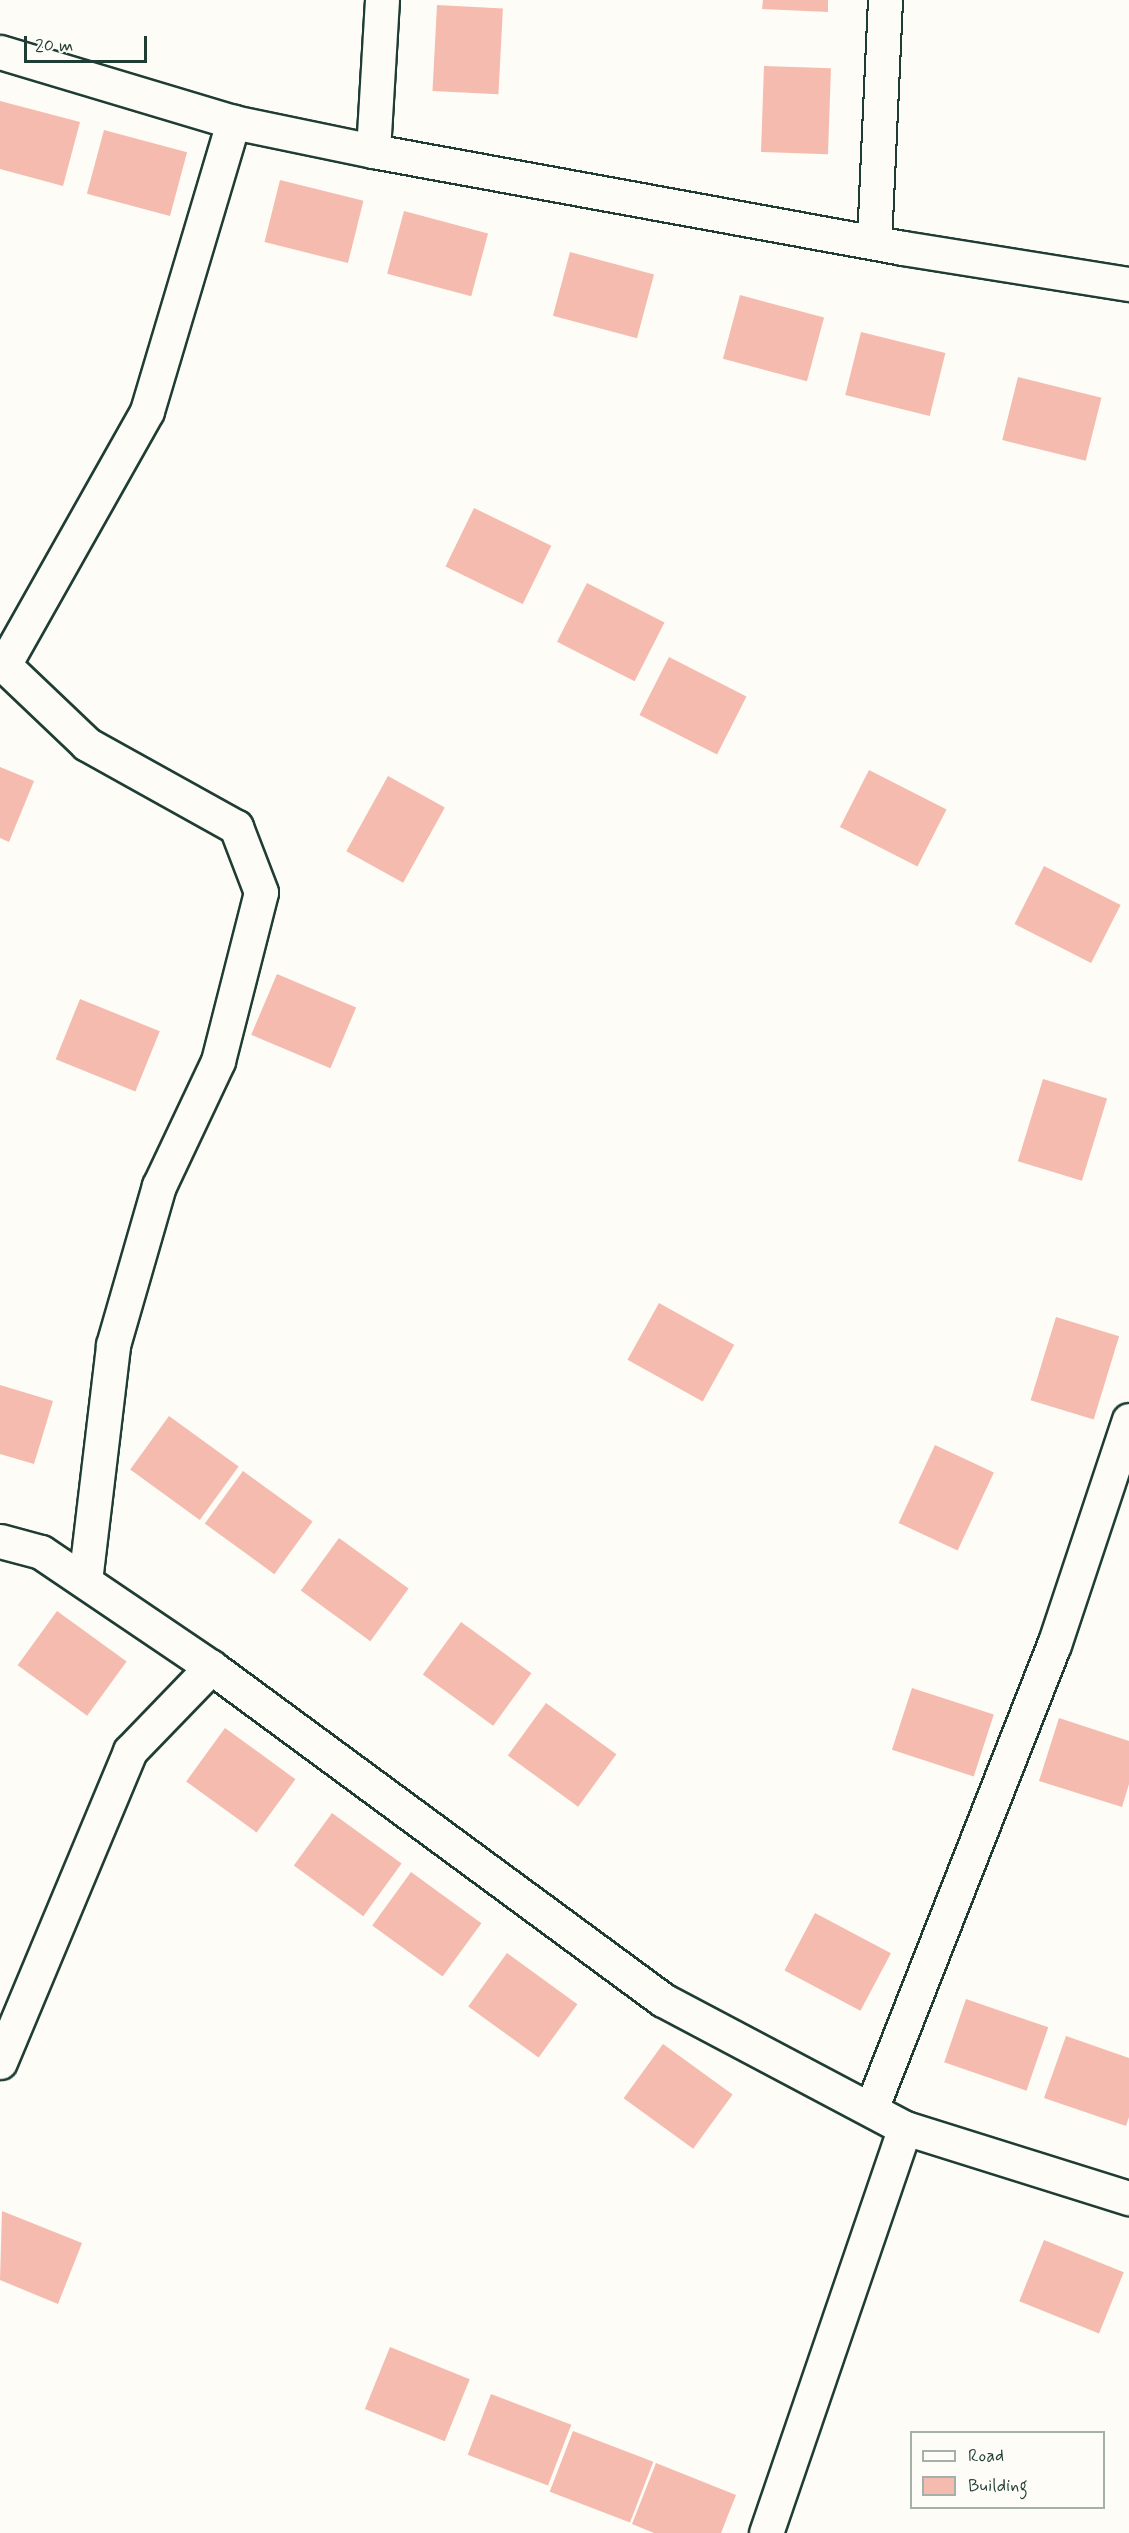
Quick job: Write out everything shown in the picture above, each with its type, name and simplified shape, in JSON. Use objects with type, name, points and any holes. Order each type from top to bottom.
[{"type":"street","points":[[373,151],[382,0]]},
{"type":"street","points":[[874,242],[885,0]]},
{"type":"street","points":[[0,52],[233,122],[373,151],[874,242],[1129,284]]},
{"type":"street","points":[[85,1581],[113,1345],[159,1186],[218,1061],[261,892],[236,827],[87,744],[4,664],[147,411],[233,122]]},
{"type":"street","points":[[871,2109],[1054,1645],[1129,1420]]},
{"type":"street","points":[[0,1542],[41,1552],[211,1666],[663,2000],[905,2128],[1129,2198]]},
{"type":"street","points":[[0,2062],[130,1751],[211,1666]]},
{"type":"street","points":[[766,2533],[905,2128]]},
{"type":"building","points":[[763,0],[828,0],[828,12],[762,9]]},
{"type":"building","points":[[437,5],[503,8],[498,94],[432,91]]},
{"type":"building","points":[[764,66],[831,68],[828,154],[761,152]]},
{"type":"building","points":[[0,101],[80,122],[63,186],[0,169]]},
{"type":"building","points":[[104,130],[187,152],[170,216],[87,194]]},
{"type":"building","points":[[280,180],[363,201],[348,263],[265,242]]},
{"type":"building","points":[[404,211],[488,234],[471,296],[387,274]]},
{"type":"building","points":[[570,252],[654,275],[637,338],[553,316]]},
{"type":"building","points":[[740,295],[824,318],[807,381],[723,359]]},
{"type":"building","points":[[861,332],[945,353],[930,416],[845,395]]},
{"type":"building","points":[[1018,377],[1101,398],[1086,461],[1002,440]]},
{"type":"building","points":[[474,508],[551,546],[523,604],[446,566]]},
{"type":"building","points":[[587,583],[665,622],[635,681],[557,642]]},
{"type":"building","points":[[669,657],[747,696],[717,754],[639,715]]},
{"type":"building","points":[[0,767],[34,781],[9,842],[0,838]]},
{"type":"building","points":[[869,770],[947,809],[917,867],[840,827]]},
{"type":"building","points":[[388,776],[445,808],[403,883],[346,851]]},
{"type":"building","points":[[1044,866],[1121,905],[1091,963],[1014,924]]},
{"type":"building","points":[[277,974],[356,1008],[330,1068],[251,1035]]},
{"type":"building","points":[[80,999],[160,1031],[135,1091],[56,1059]]},
{"type":"building","points":[[1043,1079],[1107,1099],[1082,1181],[1018,1161]]},
{"type":"building","points":[[659,1303],[734,1345],[703,1402],[627,1360]]},
{"type":"building","points":[[1056,1317],[1119,1336],[1094,1419],[1031,1400]]},
{"type":"building","points":[[0,1385],[53,1401],[34,1464],[0,1454]]},
{"type":"building","points":[[169,1416],[239,1467],[200,1520],[130,1469]]},
{"type":"building","points":[[935,1445],[994,1472],[958,1550],[899,1523]]},
{"type":"building","points":[[243,1471],[313,1522],[274,1574],[205,1524]]},
{"type":"building","points":[[339,1538],[409,1589],[370,1641],[301,1591]]},
{"type":"building","points":[[57,1611],[127,1662],[87,1716],[18,1665]]},
{"type":"building","points":[[461,1622],[531,1673],[493,1726],[423,1675]]},
{"type":"building","points":[[912,1688],[994,1715],[974,1776],[892,1750]]},
{"type":"building","points":[[546,1703],[616,1754],[578,1807],[508,1756]]},
{"type":"building","points":[[1059,1718],[1129,1741],[1129,1784],[1122,1807],[1039,1781]]},
{"type":"building","points":[[225,1728],[295,1779],[257,1833],[186,1781]]},
{"type":"building","points":[[332,1813],[402,1864],[363,1916],[294,1866]]},
{"type":"building","points":[[411,1872],[481,1923],[443,1977],[372,1925]]},
{"type":"building","points":[[815,1913],[891,1953],[860,2011],[784,1970]]},
{"type":"building","points":[[507,1953],[577,2004],[539,2058],[468,2006]]},
{"type":"building","points":[[966,1999],[1048,2027],[1026,2091],[944,2062]]},
{"type":"building","points":[[1066,2036],[1129,2058],[1129,2117],[1126,2126],[1044,2098]]},
{"type":"building","points":[[663,2044],[733,2095],[693,2149],[624,2098]]},
{"type":"building","points":[[2,2211],[82,2243],[58,2304],[0,2280]]},
{"type":"building","points":[[1044,2240],[1124,2272],[1099,2333],[1019,2301]]},
{"type":"building","points":[[390,2347],[470,2379],[445,2441],[365,2409]]},
{"type":"building","points":[[491,2394],[571,2425],[548,2486],[468,2455]]},
{"type":"building","points":[[573,2431],[653,2462],[630,2523],[550,2492]]},
{"type":"building","points":[[656,2463],[736,2495],[721,2533],[654,2533],[632,2524]]}]
